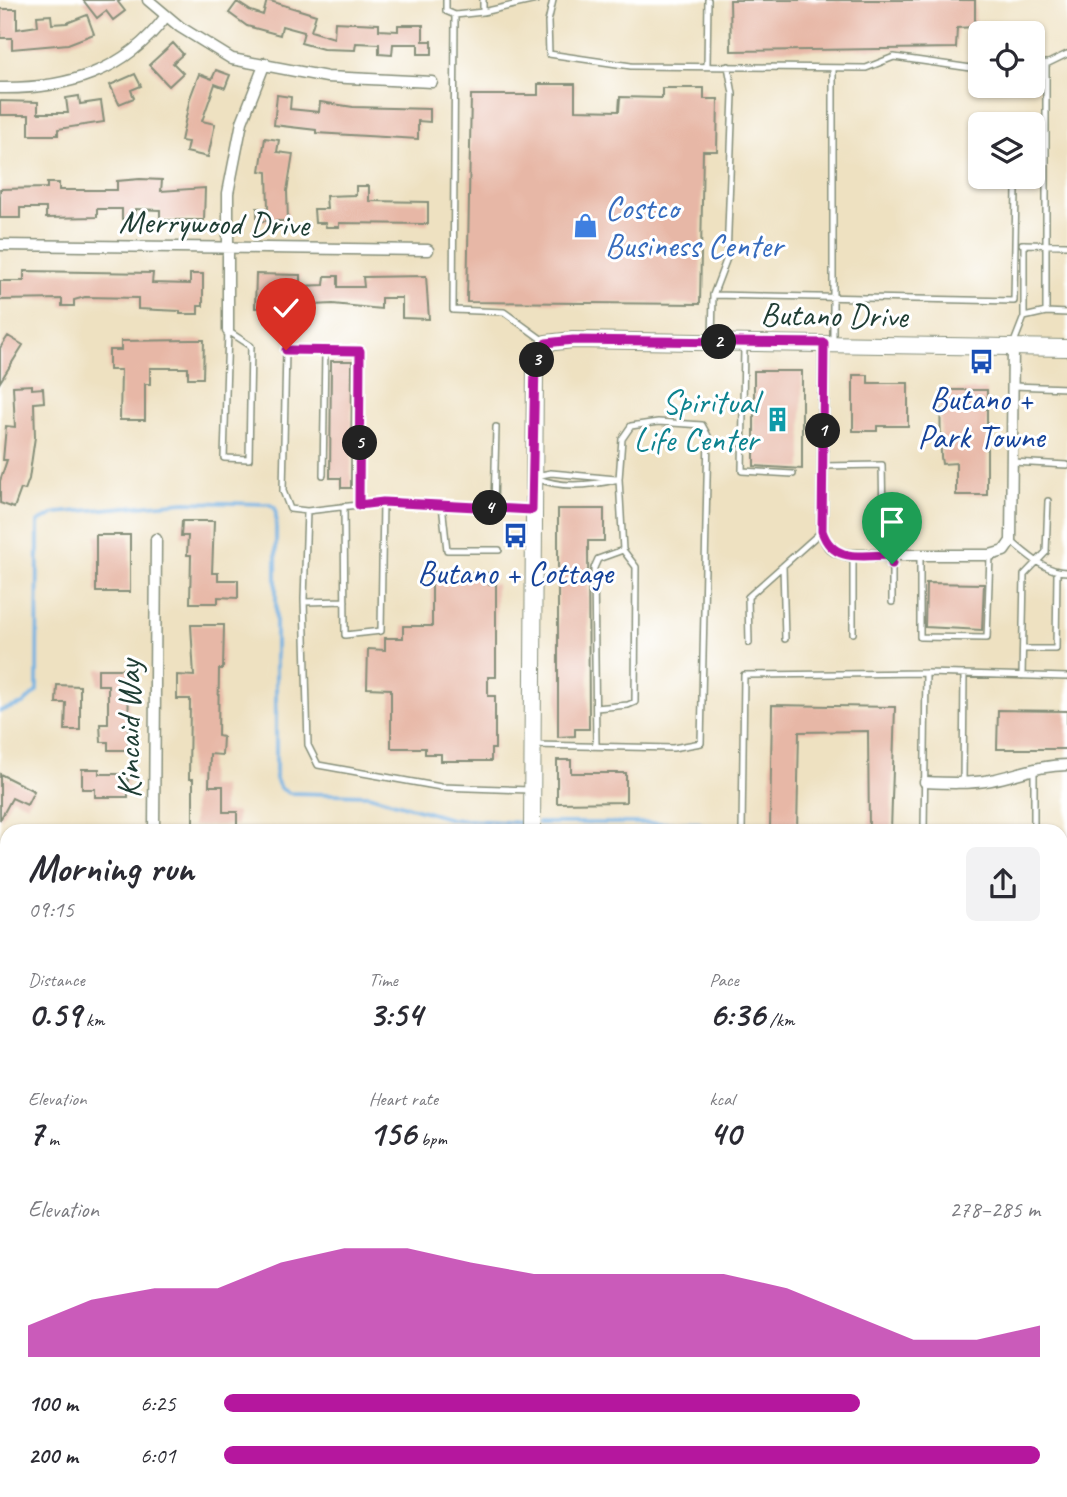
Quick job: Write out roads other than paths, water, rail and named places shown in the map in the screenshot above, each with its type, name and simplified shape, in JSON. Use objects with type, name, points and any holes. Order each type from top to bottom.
[{"type":"street","points":[[148,0],[166,16],[232,58],[327,77],[432,82]]},
{"type":"street","points":[[0,88],[58,85],[102,71],[146,40],[166,16]]},
{"type":"street","points":[[228,331],[228,193],[242,122],[265,63]]},
{"type":"street","name":"Merrywood Drive","points":[[0,245],[428,250]]},
{"type":"street","name":"Butano Drive","points":[[546,343],[573,340],[1013,345],[1067,348]]},
{"type":"street","points":[[531,824],[535,363],[546,343]]},
{"type":"street","points":[[828,343],[822,531],[827,546],[835,552],[853,555],[990,555],[1004,551],[1012,541],[1013,345]]},
{"type":"street","name":"Kincaid Way","points":[[154,824],[153,627],[156,539]]},
{"type":"street","points":[[925,782],[963,783],[1000,779],[1034,768],[1067,765]]},
{"type":"lane","points":[[446,0],[446,11],[455,15],[536,0]]},
{"type":"lane","points":[[482,12],[483,0]]},
{"type":"lane","points":[[553,0],[548,22],[549,54],[631,66],[866,68],[894,57],[968,68]]},
{"type":"lane","points":[[708,0],[708,66]]},
{"type":"lane","points":[[455,15],[453,310],[504,313],[546,343]]},
{"type":"lane","points":[[1046,312],[1046,63],[1067,54]]},
{"type":"lane","points":[[712,342],[713,295],[727,258],[733,94],[728,66]]},
{"type":"lane","points":[[828,343],[833,298],[834,68]]},
{"type":"lane","points":[[713,295],[1014,301],[1016,189]]},
{"type":"lane","points":[[1015,244],[1067,245]]},
{"type":"lane","points":[[1013,345],[1024,317],[1024,244]]},
{"type":"lane","points":[[1024,317],[1046,312],[1067,313]]},
{"type":"lane","points":[[228,331],[251,346],[248,459],[224,458],[228,331]]},
{"type":"lane","points":[[744,343],[742,471],[793,474]]},
{"type":"lane","points":[[359,505],[360,351],[286,350],[283,491],[290,509],[307,511],[344,506],[359,505],[383,502],[532,510]]},
{"type":"lane","points":[[323,475],[325,351]]},
{"type":"lane","points":[[1013,386],[1067,388]]},
{"type":"lane","points":[[532,745],[673,748],[694,746],[703,738],[708,436],[702,425],[658,422],[631,426],[622,439],[619,479],[623,550],[636,567],[635,702],[596,708]]},
{"type":"lane","points":[[494,508],[496,427]]},
{"type":"lane","points":[[1013,462],[1067,464]]},
{"type":"lane","points":[[823,466],[883,465],[883,517]]},
{"type":"lane","points":[[586,475],[586,484]]},
{"type":"lane","points":[[532,476],[586,475],[619,479]]},
{"type":"lane","points":[[532,476],[547,483],[586,484],[619,479]]},
{"type":"lane","points":[[1022,676],[1024,575],[1046,552],[1048,501]]},
{"type":"lane","points":[[344,506],[345,635],[381,631],[383,502]]},
{"type":"lane","points":[[442,505],[447,550],[499,550]]},
{"type":"lane","points":[[307,511],[304,602],[308,745],[318,765],[441,787],[532,790]]},
{"type":"lane","points":[[749,643],[748,597],[822,531]]},
{"type":"lane","points":[[1012,541],[1037,562],[1057,572],[1067,572]]},
{"type":"lane","points":[[596,746],[594,568],[598,559],[623,550]]},
{"type":"lane","points":[[853,555],[853,632]]},
{"type":"lane","points":[[892,555],[892,602]]},
{"type":"lane","points":[[920,555],[920,637],[987,638],[990,555]]},
{"type":"lane","points":[[783,566],[785,639]]},
{"type":"lane","points":[[1023,649],[1056,649],[1057,572]]},
{"type":"lane","points":[[304,602],[345,601]]},
{"type":"lane","points":[[742,824],[744,675],[926,673],[1067,677]]},
{"type":"lane","points":[[924,824],[926,673]]},
{"type":"lane","points":[[963,783],[964,674]]},
{"type":"lane","points":[[1034,768],[1034,824]]},
{"type":"waterway","points":[[0,711],[23,704],[37,691],[38,522],[56,513],[185,502],[269,504],[275,508],[276,516],[276,779],[280,788],[289,793],[369,795],[451,819],[527,823]]},
{"type":"waterway","points":[[538,823],[701,824]]},
{"type":"place","name":"Costco Business Center","points":[[585,226]]},
{"type":"place","name":"Butano + Park Towne","points":[[981,361]]},
{"type":"place","name":"Spiritual Life Center","points":[[778,420]]},
{"type":"place","name":"Butano + Cottage","points":[[515,535]]}]
